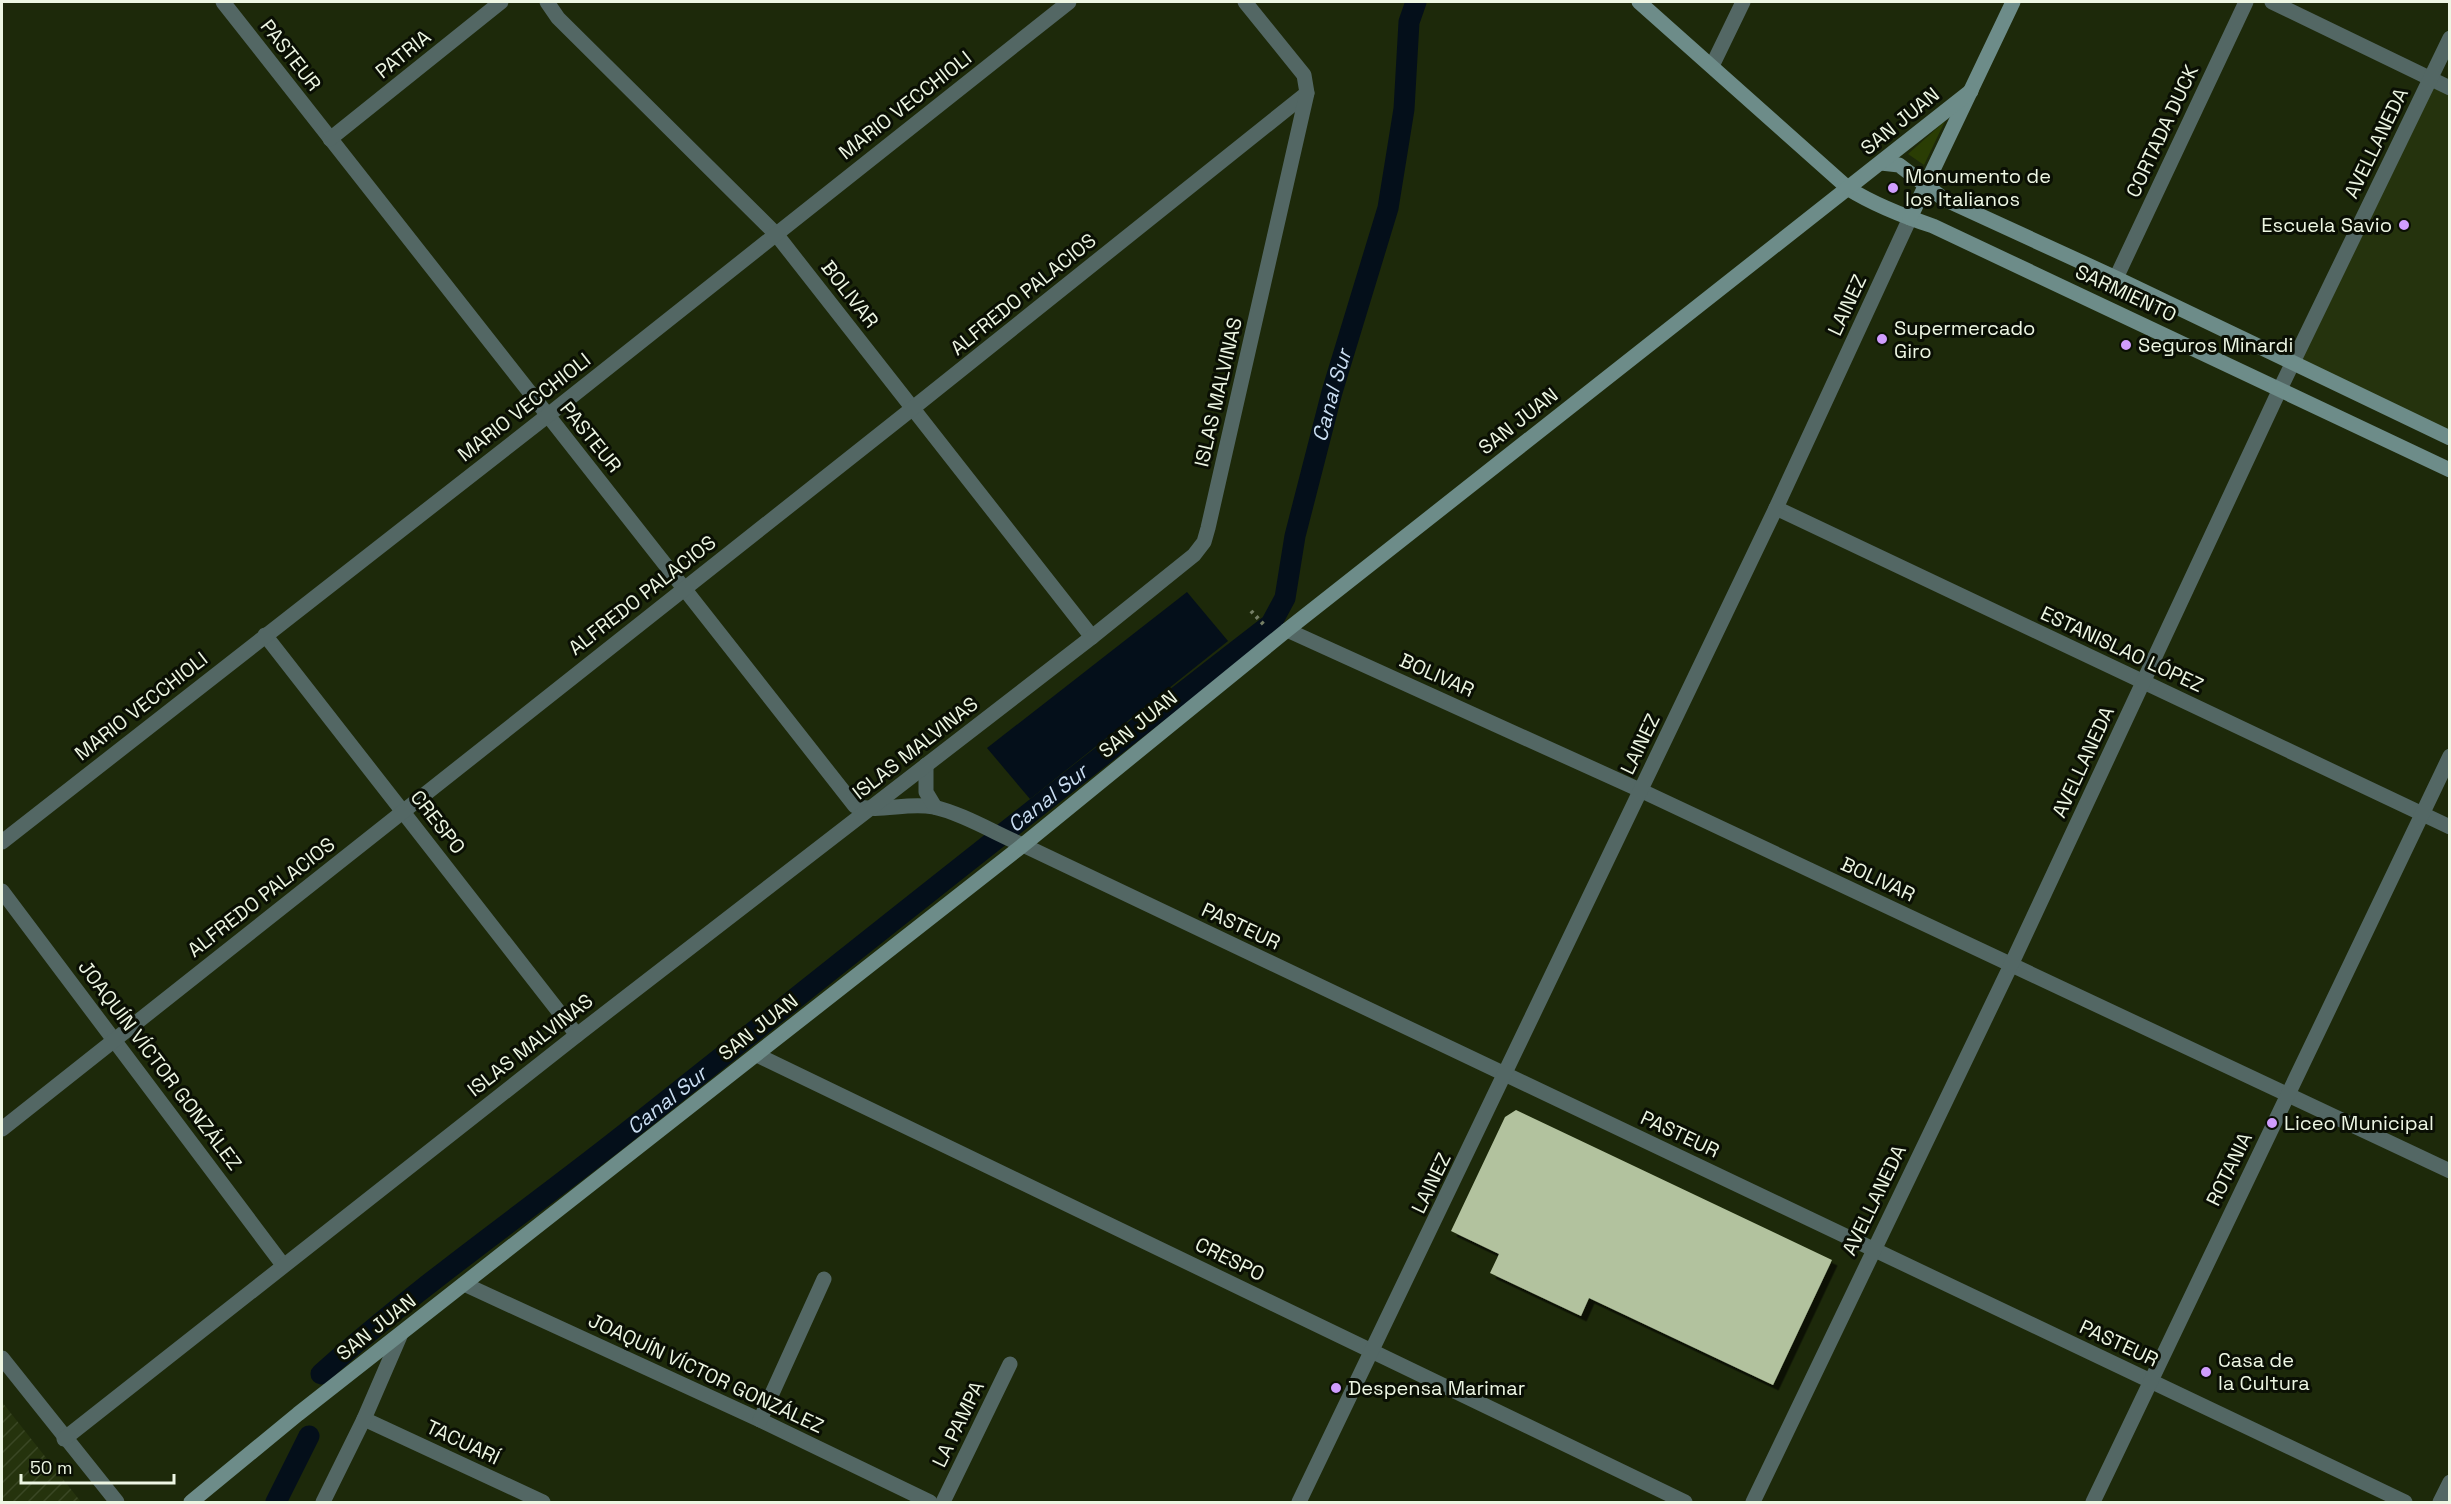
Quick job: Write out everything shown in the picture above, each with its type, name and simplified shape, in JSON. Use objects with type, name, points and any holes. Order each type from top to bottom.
[{"type":"street","name":"PASTEUR","points":[[223,2],[547,416],[686,587],[855,806],[869,810],[910,804],[935,807],[1023,845],[2405,1503]]},
{"type":"street","name":"PATRIA","points":[[330,140],[501,2]]},
{"type":"street","name":"BOLIVAR","points":[[547,2],[558,18],[776,234],[1092,637]]},
{"type":"street","name":"MARIO VECCHIOLI","points":[[2,842],[547,416],[1069,2]]},
{"type":"street","points":[[1245,2],[1304,75],[1307,93]]},
{"type":"street","name":"SARMIENTO","points":[[1639,2],[1849,189],[2280,388],[2450,470]]},
{"type":"street","points":[[1712,66],[1743,2]]},
{"type":"street","name":"LAINEZ","points":[[1299,1503],[1374,1352],[1642,791],[2013,2]]},
{"type":"street","name":"CORTADA DUCK","points":[[2116,278],[2246,2]]},
{"type":"street","points":[[2272,2],[2450,88]]},
{"type":"street","name":"AVELLANEDA","points":[[1753,1503],[2011,965],[2280,388],[2450,38]]},
{"type":"street","name":"SAN JUAN","points":[[191,1503],[298,1414],[1023,845],[1280,632],[1849,189],[1971,91]]},
{"type":"street","name":"ALFREDO PALACIOS","points":[[2,1129],[1307,93]]},
{"type":"street","name":"ISLAS MALVINAS","points":[[64,1439],[577,1035],[1092,637],[1194,555],[1204,542],[1307,93]]},
{"type":"street","name":"SARMIENTO","points":[[1881,163],[1899,165],[1944,200],[2116,278],[2450,438]]},
{"type":"street","name":"ESTANISLAO LÓPEZ","points":[[1776,508],[2450,827]]},
{"type":"street","name":"BOLIVAR","points":[[1280,632],[1642,791],[2450,1171]]},
{"type":"street","name":"CRESPO","points":[[265,635],[577,1035]]},
{"type":"street","name":"ROTANIA","points":[[2093,1503],[2450,756]]},
{"type":"street","points":[[926,765],[926,792],[935,807]]},
{"type":"street","name":"JOAQUÍN VÍCTOR GONZÁLEZ","points":[[2,891],[283,1265]]},
{"type":"street","name":"CRESPO","points":[[757,1055],[1685,1503]]},
{"type":"street","points":[[760,1420],[824,1278]]},
{"type":"street","name":"JOAQUÍN VÍCTOR GONZÁLEZ","points":[[464,1284],[760,1420],[930,1503]]},
{"type":"street","points":[[323,1503],[364,1419],[400,1336]]},
{"type":"street","points":[[2,1358],[117,1503]]},
{"type":"street","name":"LA PAMPA","points":[[943,1503],[1010,1364]]},
{"type":"street","name":"TACUARÍ","points":[[364,1419],[543,1503]]},
{"type":"street","points":[[2440,1503],[2450,1482]]},
{"type":"path","points":[[1251,610],[1280,632]]},
{"type":"shaded area","name":"Escuela Savio","points":[[2430,78],[2449,88],[2449,438],[2293,363]]},
{"type":"shaded area","points":[[1945,121],[1924,165],[1908,154]]},
{"type":"shaded area","points":[[1187,592],[1228,641],[1030,799],[987,748]]},
{"type":"shaded area","points":[[2,1402],[81,1502],[2,1502]]},
{"type":"building","points":[[1516,1110],[1832,1260],[1773,1385],[1589,1298],[1581,1316],[1490,1273],[1499,1254],[1451,1231],[1505,1117]]},
{"type":"waterway","name":"Canal Sur","points":[[321,1374],[435,1279],[631,1129],[1271,624],[1285,598],[1295,536],[1332,392],[1388,208],[1404,109],[1409,22],[1416,2]]},
{"type":"waterway","name":"Canal Sur","points":[[276,1502],[309,1436]]},
{"type":"place","name":"Monumento de los Italianos","points":[[1893,188]]},
{"type":"place","name":"Escuela Savio","points":[[2404,225]]},
{"type":"place","name":"Supermercado Giro","points":[[1882,339]]},
{"type":"place","name":"Seguros Minardi","points":[[2126,345]]},
{"type":"place","name":"Liceo Municipal","points":[[2272,1123]]},
{"type":"place","name":"Casa de la Cultura","points":[[2206,1372]]},
{"type":"place","name":"Despensa Marimar","points":[[1336,1388]]}]
